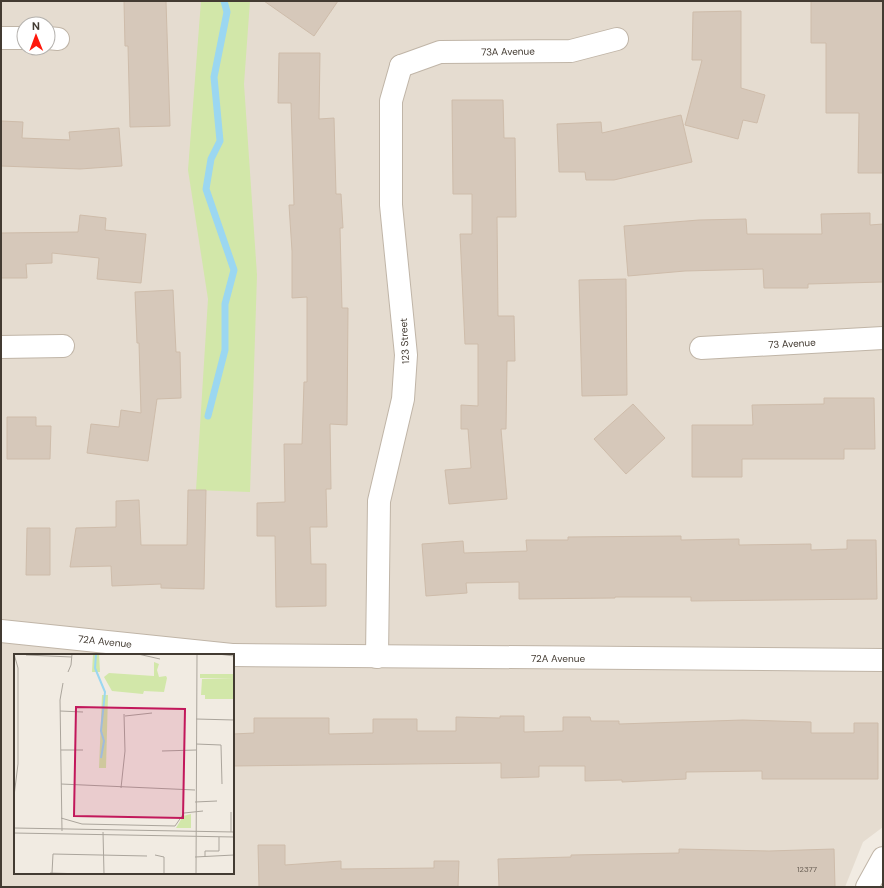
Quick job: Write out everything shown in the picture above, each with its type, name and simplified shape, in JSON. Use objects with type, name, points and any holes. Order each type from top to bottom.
[{"type":"street","points":[[1,38],[16,38]]},
{"type":"street","name":"73A Avenue","points":[[396,59],[440,52],[571,51],[617,39]]},
{"type":"street","name":"123 Street","points":[[377,657],[379,501],[403,399],[406,355],[391,205],[391,101],[396,59]]},
{"type":"street","name":"73 Avenue","points":[[701,348],[883,338]]},
{"type":"street","points":[[1,347],[63,346]]},
{"type":"street","name":"72A Avenue","points":[[1,631],[223,654]]},
{"type":"street","name":"72A Avenue","points":[[234,655],[883,660]]},
{"type":"street","points":[[867,887],[883,858]]},
{"type":"shaded area","points":[[1,1],[883,1],[883,827],[863,842],[845,887],[1,887]]},
{"type":"green space","points":[[201,1],[250,1],[244,84],[257,275],[250,492],[196,490],[208,299],[188,170]]},
{"type":"building","points":[[124,1],[166,1],[170,126],[130,127],[128,46],[125,46]]},
{"type":"building","points":[[264,1],[338,1],[314,36]]},
{"type":"building","points":[[811,1],[883,1],[883,173],[858,173],[859,113],[826,113],[826,43],[811,43]]},
{"type":"building","points":[[741,11],[741,88],[765,95],[757,123],[743,120],[738,139],[685,125],[702,60],[692,60],[693,12]]},
{"type":"building","points":[[279,53],[320,53],[319,119],[334,118],[336,194],[341,194],[343,228],[340,228],[342,308],[348,308],[347,425],[330,424],[331,489],[326,489],[327,527],[310,527],[311,564],[326,564],[326,606],[276,607],[275,536],[257,536],[257,503],[285,502],[284,444],[302,444],[304,382],[307,382],[307,297],[292,298],[292,251],[289,205],[294,205],[291,103],[278,103]]},
{"type":"building","points":[[452,100],[503,100],[504,138],[515,138],[516,217],[497,217],[498,316],[514,316],[515,361],[507,361],[506,429],[501,429],[507,499],[449,504],[445,470],[471,468],[468,429],[461,429],[461,405],[478,406],[478,344],[465,344],[460,234],[472,234],[472,194],[453,194]]},
{"type":"building","points":[[681,115],[692,162],[614,180],[586,180],[585,172],[559,172],[557,124],[601,122],[602,133]]},
{"type":"building","points":[[1,121],[23,122],[22,138],[70,140],[69,132],[119,128],[122,166],[80,169],[1,166]]},
{"type":"building","points":[[870,213],[870,225],[883,224],[883,282],[808,284],[808,288],[764,288],[763,269],[685,271],[628,276],[624,226],[699,220],[746,219],[747,234],[822,234],[821,214]]},
{"type":"building","points":[[80,215],[106,218],[105,230],[146,234],[141,283],[97,279],[99,258],[52,253],[52,263],[26,264],[27,278],[1,278],[1,233],[78,232]]},
{"type":"building","points":[[626,279],[627,395],[582,396],[579,280]]},
{"type":"building","points":[[173,290],[176,352],[180,352],[181,398],[157,399],[148,461],[87,453],[91,424],[119,427],[121,410],[141,413],[139,343],[137,343],[135,292]]},
{"type":"building","points":[[824,398],[874,398],[875,449],[844,449],[844,459],[742,459],[742,477],[692,477],[692,425],[753,425],[752,405],[824,404]]},
{"type":"building","points":[[633,404],[665,438],[626,474],[594,439]]},
{"type":"building","points":[[7,417],[36,417],[36,426],[51,426],[50,459],[7,459]]},
{"type":"building","points":[[188,490],[206,490],[204,589],[161,588],[161,584],[112,586],[111,566],[70,567],[76,528],[116,527],[116,501],[139,500],[141,545],[187,545]]},
{"type":"building","points":[[27,528],[50,528],[50,575],[26,575]]},
{"type":"building","points":[[681,536],[681,540],[739,539],[739,545],[811,544],[811,550],[847,549],[847,540],[876,540],[877,599],[691,601],[691,597],[615,597],[519,599],[519,582],[466,583],[467,593],[426,596],[422,544],[463,541],[464,553],[527,551],[526,540],[568,540],[568,537]]},
{"type":"building","points":[[500,716],[524,716],[524,732],[563,731],[563,717],[590,717],[591,721],[619,721],[619,724],[743,720],[811,722],[811,733],[854,733],[854,723],[878,723],[878,779],[762,779],[762,771],[686,772],[686,779],[622,782],[622,780],[585,781],[585,766],[539,766],[539,777],[501,778],[501,763],[234,766],[234,734],[254,733],[254,718],[329,718],[329,734],[373,733],[373,719],[417,719],[417,731],[456,731],[456,717],[500,718]]},
{"type":"building","points":[[258,845],[285,845],[285,865],[341,861],[341,869],[434,868],[434,861],[459,861],[458,887],[259,887]]},
{"type":"building","points":[[679,849],[769,851],[834,849],[835,887],[499,887],[498,859],[571,857],[571,855],[679,853]]},
{"type":"waterway","points":[[208,416],[225,350],[225,304],[234,270],[206,189],[211,159],[220,141],[214,77],[227,12],[224,1]]}]
